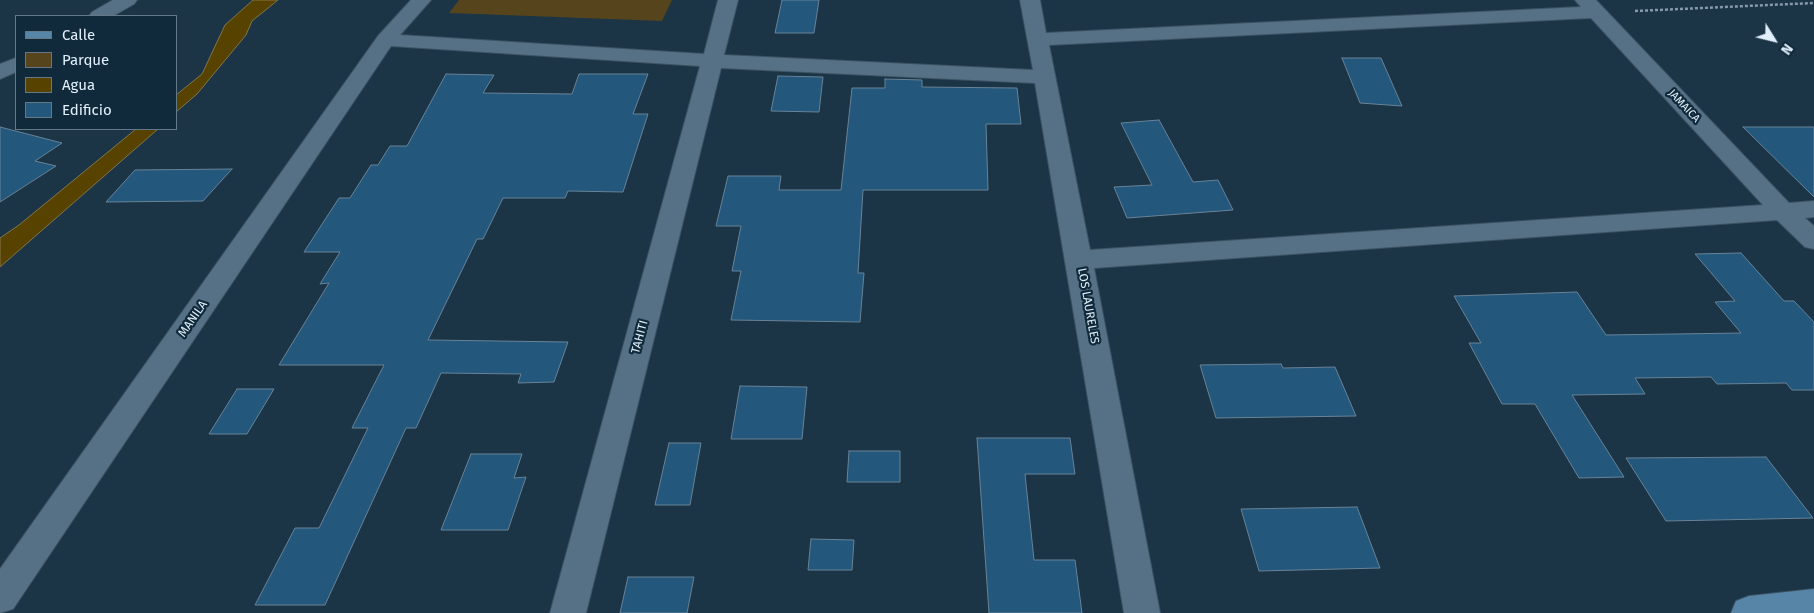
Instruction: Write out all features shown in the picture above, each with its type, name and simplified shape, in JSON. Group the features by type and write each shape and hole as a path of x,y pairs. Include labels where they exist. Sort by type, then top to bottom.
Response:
{"main road":[{"path":"1749,613 1814,605"}],"street":[{"path":"101,15 127,0"},
{"name":"MANILA","path":"0,598 386,40 421,0"},
{"name":"TAHITI","path":"568,613 728,0"},
{"name":"LOS LAURELES","path":"1030,0 1036,40 1080,260 1142,613"},
{"path":"1036,40 1591,6"},
{"name":"JAMAICA","path":"1591,6 1783,211 1814,241"},
{"path":"386,40 713,62 1044,77"},
{"path":"0,73 15,65"},
{"path":"1080,260 1814,209"}],"path":[{"path":"1591,6 1814,4"}],"green space":[{"path":"459,0 672,0 662,21 449,13"}],"water":[{"path":"253,0 278,0 252,21 246,35 197,94 178,110 178,93 202,74 225,25"},
{"path":"135,130 157,130 0,267 0,238 19,225"}],"building":[{"path":"782,0 819,0 814,33 775,33"},
{"path":"1342,58 1381,58 1402,106 1360,103"},
{"path":"446,74 494,75 483,93 572,94 579,74 648,74 633,114 648,114 623,192 568,191 565,198 503,198 483,239 477,239 428,340 568,342 554,382 518,383 521,374 441,373 416,428 406,428 325,605 255,605 295,528 319,528 368,428 352,428 384,365 279,365 329,283 320,284 340,252 304,252 339,198 350,198 371,165 378,165 390,146 407,146"},
{"path":"778,76 823,77 819,112 771,111"},
{"path":"885,79 922,80 922,87 1017,88 1021,124 986,124 988,190 863,190 858,273 864,273 860,322 731,320 741,271 732,271 741,226 716,226 728,176 781,176 779,190 841,190 852,88 885,88"},
{"path":"1159,120 1193,182 1218,180 1233,210 1127,218 1114,187 1152,185 1121,123"},
{"path":"0,127 62,143 35,161 56,166 0,202"},
{"path":"1743,127 1814,127 1814,197"},
{"path":"232,169 203,201 106,202 135,170"},
{"path":"1741,253 1784,301 1794,301 1814,322 1814,390 1792,390 1786,383 1717,384 1711,377 1635,378 1645,394 1572,395 1624,477 1579,478 1535,404 1502,404 1469,343 1481,343 1454,296 1577,292 1606,335 1741,333 1715,302 1735,301 1695,254"},
{"path":"1281,364 1283,368 1335,367 1356,416 1216,418 1200,365"},
{"path":"740,386 807,387 802,439 731,439"},
{"path":"237,389 274,389 247,434 209,434"},
{"path":"977,438 1070,438 1075,474 1025,474 1034,560 1075,560 1082,613 989,613"},
{"path":"669,443 701,443 690,505 655,505"},
{"path":"849,451 900,451 900,482 847,482"},
{"path":"471,454 522,454 514,478 526,477 508,530 441,530"},
{"path":"1766,457 1813,518 1666,521 1626,458"},
{"path":"1357,507 1380,568 1259,571 1241,509"},
{"path":"811,539 854,540 852,570 808,570"},
{"path":"628,577 694,577 687,613 620,613"}]}
